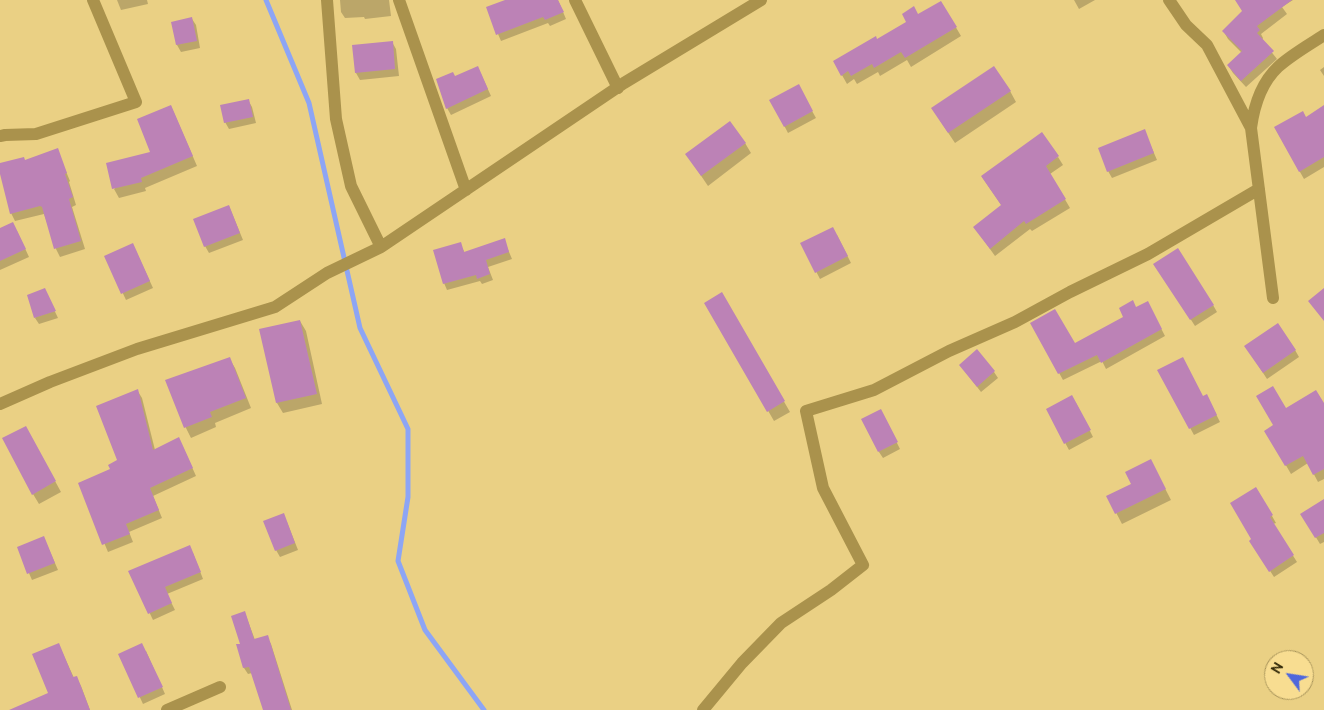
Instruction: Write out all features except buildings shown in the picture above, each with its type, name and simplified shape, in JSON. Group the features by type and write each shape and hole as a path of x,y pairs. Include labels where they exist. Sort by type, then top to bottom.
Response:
{"street":[{"path":"0,136 36,134 136,102 93,0"},
{"path":"327,0 336,119 351,186 381,247"},
{"path":"399,0 466,190"},
{"path":"575,0 618,88"},
{"path":"0,404 50,382 137,349 275,307 327,273 381,247 618,88 761,0"},
{"path":"1170,0 1186,25 1207,45 1251,128"},
{"path":"1273,298 1251,128 1254,106 1278,67 1324,35"},
{"path":"703,710 742,663 781,623 831,590 863,565 823,488 806,410 874,390 949,351 1015,322 1070,292 1148,254 1259,189"},
{"path":"167,710 220,687"}],"waterway":[{"path":"266,0 309,103 360,328 408,429 408,497 398,561 425,630 484,710"}]}
